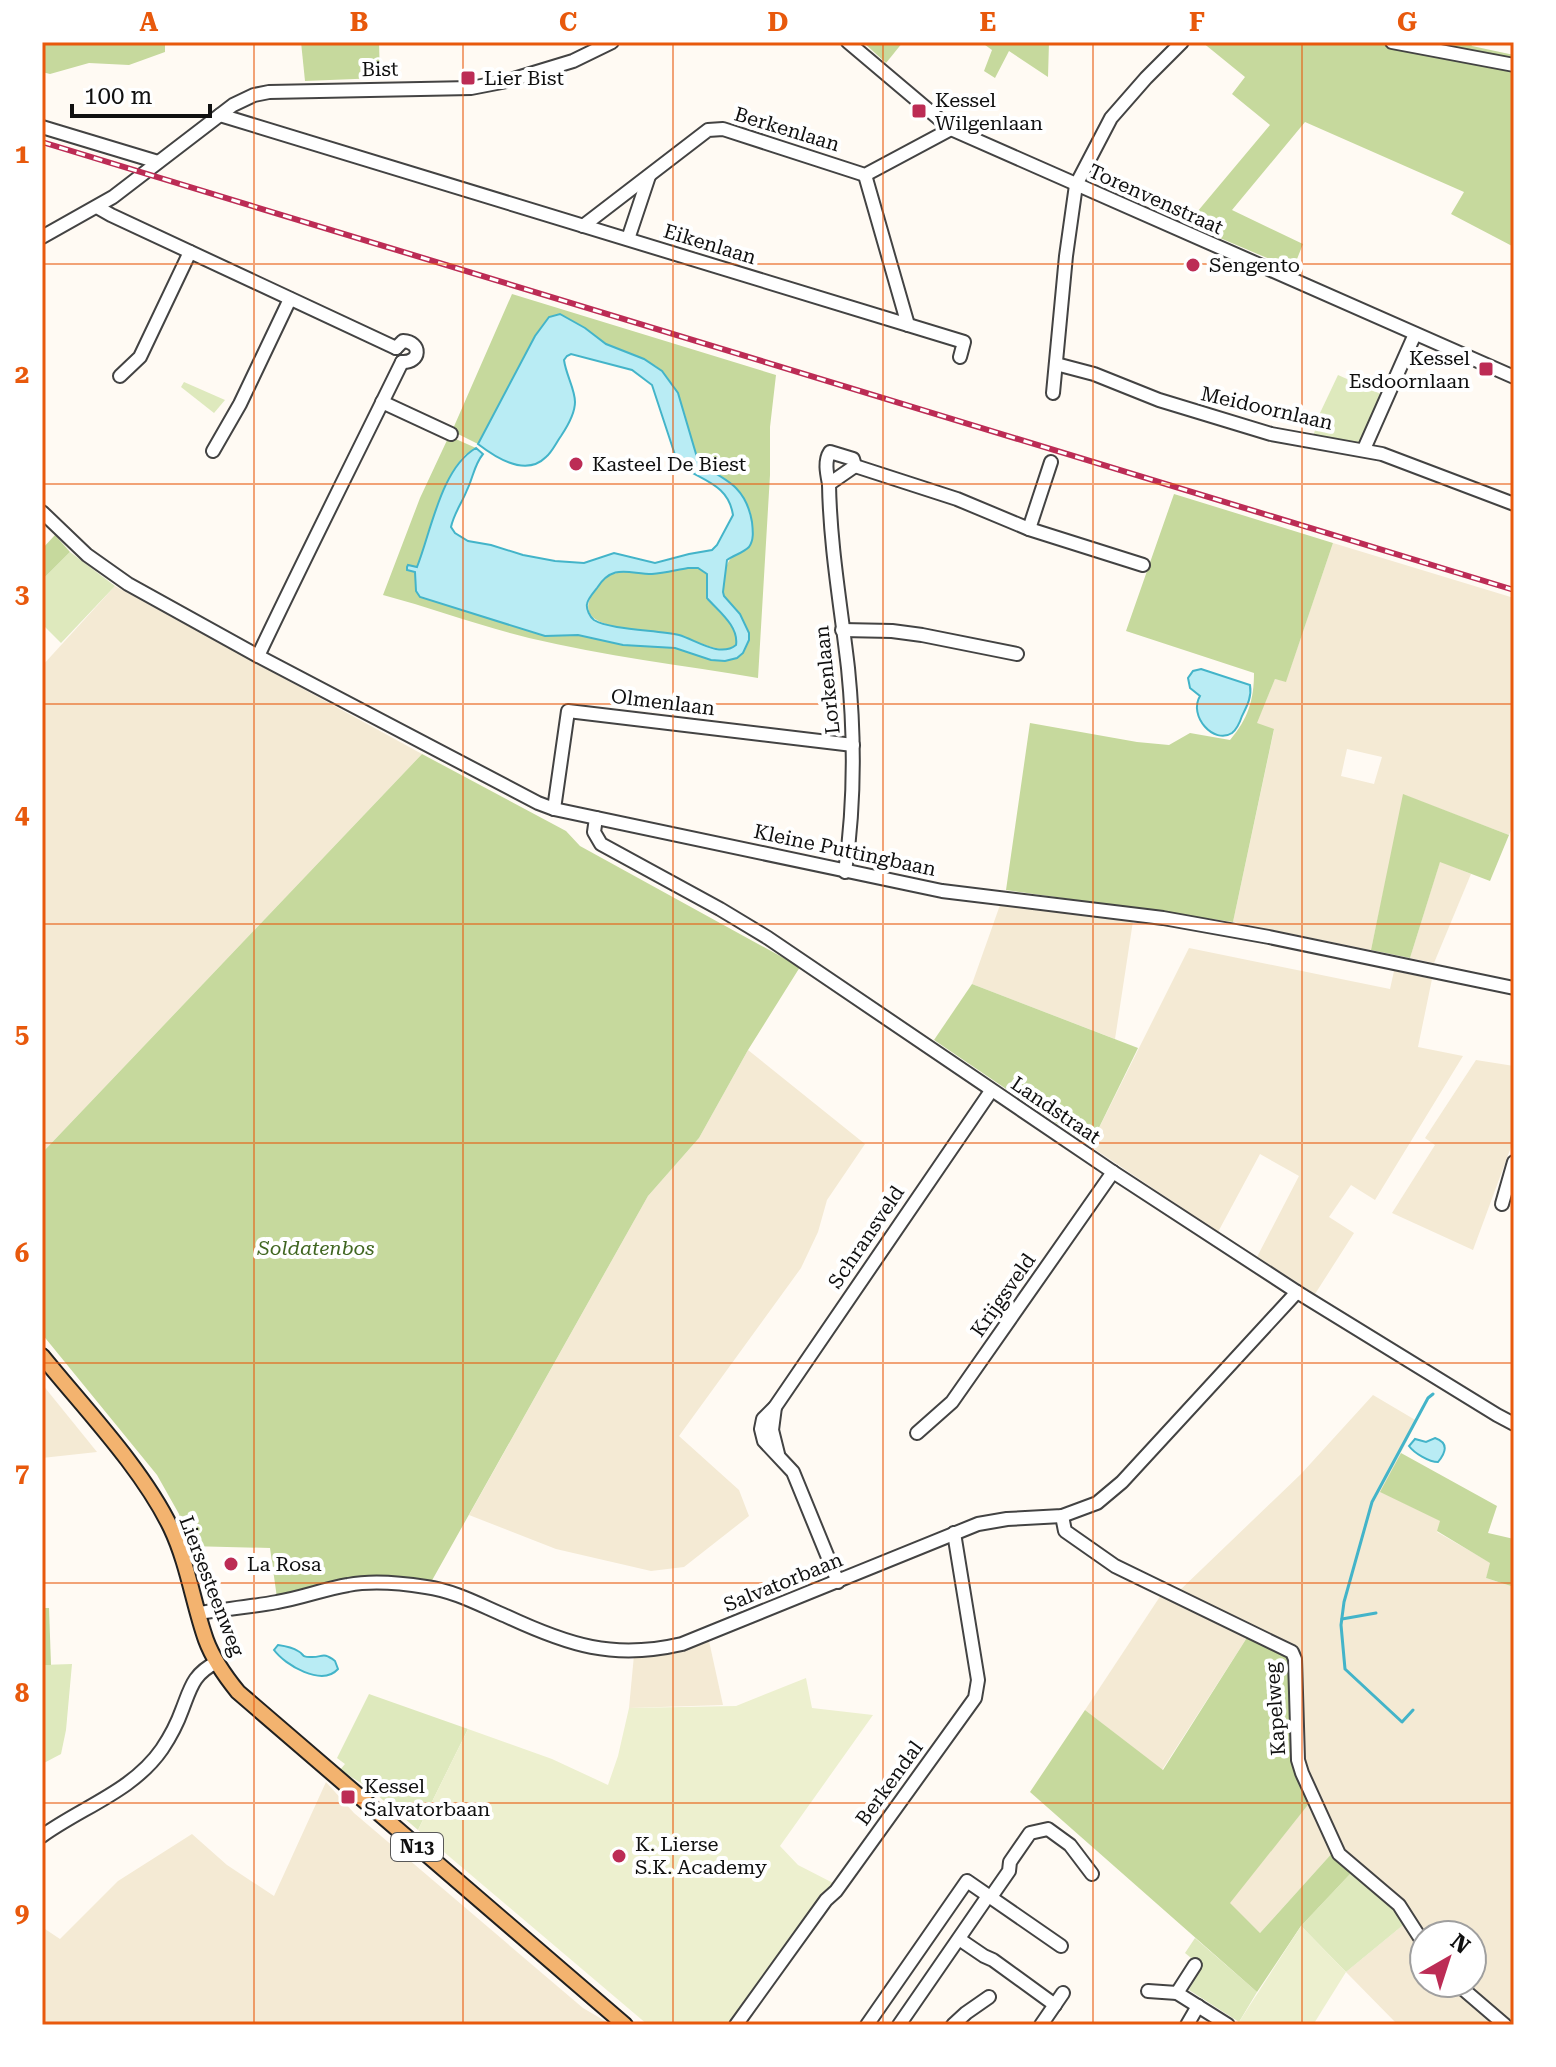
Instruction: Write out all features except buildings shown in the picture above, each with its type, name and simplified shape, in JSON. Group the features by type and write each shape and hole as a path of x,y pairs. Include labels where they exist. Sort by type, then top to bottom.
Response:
{"main road":[{"name":"Liersesteenweg","path":"42,1356 147,1486 177,1543 213,1664 247,1702 625,2025"}],"street":[{"name":"Bist","path":"42,237 97,207 243,99 269,92 445,89 488,85 573,61 612,42"},
{"name":"Torenvenstraat","path":"848,42 951,129 1514,377"},
{"path":"1053,393 1076,185 1111,118 1182,42"},
{"path":"1392,42 1514,65"},
{"name":"Eikenlaan","path":"220,115 964,342 960,357"},
{"path":"42,127 158,162"},
{"name":"Berkenlaan","path":"583,226 708,130 723,129 865,175"},
{"path":"908,325 865,175 951,129"},
{"path":"628,239 649,176"},
{"path":"97,207 396,348"},
{"path":"120,376 140,357 190,252"},
{"path":"213,451 240,404 290,299"},
{"path":"882,317 900,299"},
{"path":"1364,449 1415,334"},
{"path":"406,341 413,343 416,349 414,359 402,362 397,357 396,348 406,341"},
{"path":"258,656 402,362"},
{"name":"Meidoornlaan","path":"1056,364 1271,434 1364,449 1514,504"},
{"path":"382,402 451,434"},
{"name":"Lorkenlaan","path":"845,872 851,827 853,745 830,530 828,455 830,452 853,459 855,466"},
{"path":"1029,529 1051,462"},
{"path":"829,484 855,466 957,499 1029,529 1143,565"},
{"name":"Kleine Puttingbaan","path":"42,512 106,570 128,584 258,656 554,809 942,891 1178,920 1514,988"},
{"path":"842,630 922,635 1017,654"},
{"name":"Olmenlaan","path":"554,809 568,711 853,745"},
{"name":"Landstraat","path":"596,818 594,832 601,844 768,938 991,1091 1297,1292 1514,1424"},
{"name":"Schransveld","path":"838,1582 793,1472 764,1441 761,1429 763,1419 775,1407 991,1091"},
{"path":"1502,1204 1514,1162"},
{"name":"Krijgsveld","path":"917,1433 952,1402 1113,1172"},
{"name":"Salvatorbaan","path":"199,1613 280,1602 350,1584 391,1582 454,1594 577,1645 636,1651 682,1644 978,1524 1062,1516 1097,1503 1122,1482 1297,1292"},
{"name":"Kapelweg","path":"1062,1516 1065,1531 1115,1566 1292,1652 1295,1659 1298,1760 1302,1773 1334,1845 1347,1862 1399,1905 1408,1919"},
{"name":"Berkendal","path":"736,2025 975,1698 978,1680 954,1533"},
{"path":"42,1836 141,1773 162,1748 174,1727 193,1681 213,1664"},
{"path":"899,2025 988,1896 993,1894 1009,1871 1010,1862 1030,1833 1048,1829 1070,1845 1092,1874"},
{"path":"867,2025 967,1881 1061,1946"},
{"path":"959,1939 1055,2005"},
{"path":"1177,1993 1195,1965"},
{"path":"1148,1991 1177,1993 1228,2025"},
{"path":"1041,2025 1063,1993"},
{"path":"953,2025 989,1997"},
{"path":"1475,1999 1505,2025"},
{"path":"1187,2025 1198,2006"}],"shaded area":[{"path":"1333,543 1514,598 1514,823 1509,835 1404,795 1371,950 1233,922 1274,730 1256,724 1275,679 1286,681","holes":["1347,749 1382,757 1374,784 1341,776"]},
{"path":"115,586 422,754 42,1153 42,666"},
{"path":"1440,861 1471,874 1434,963 1410,958"},
{"path":"1000,905 1133,921 1115,1039 972,984"},
{"path":"1189,948 1390,989 1394,971 1432,979 1418,1047 1463,1056 1375,1200 1351,1185 1329,1217 1354,1233 1315,1294 1257,1257 1299,1176 1260,1154 1218,1232 1090,1146"},
{"path":"748,1050 865,1144 827,1200 818,1232 801,1268 679,1436 739,1490 749,1516 684,1567 651,1571 556,1549 469,1515 648,1196 699,1138"},
{"path":"1476,1060 1514,1066 1514,1139 1473,1250 1392,1213 1435,1145 1425,1138"},
{"path":"42,1384 97,1452 42,1458"},
{"path":"1373,1395 1417,1421 1381,1492 1441,1521 1437,1532 1491,1563 1486,1578 1514,1587 1514,2025 1510,2025 1480,1999 1488,1999 1488,1919 1408,1919 1344,1856 1305,1789 1296,1651 1293,1644 1179,1591 1301,1474"},
{"path":"1161,1595 1248,1636 1162,1770 1085,1710"},
{"path":"709,1641 723,1705 629,1708 634,1655 677,1651"},
{"path":"326,1782 354,1813 583,2008 612,2025 42,2025 42,1927 60,1939 118,1881 192,1834 227,1865 274,1896"},
{"path":"1311,1801 1334,1851 1260,1933 1229,1903"},
{"path":"1408,1921 1408,1999 1471,1999 1501,2025 1398,2025 1346,1972"}],"green space":[{"path":"42,42 165,42 165,52 129,65 89,63 50,74 42,72"},
{"path":"301,42 379,42 380,78 305,81"},
{"path":"863,42 903,42 886,63"},
{"path":"981,42 1049,42 1048,77 1009,51 995,78 984,71 992,50"},
{"path":"1202,42 1470,42 1472,46 1514,55 1514,247 1451,214 1464,192 1305,122 1232,210 1303,244 1293,269 1187,224 1270,125 1232,94 1245,77"},
{"path":"512,294 776,375 770,427 758,678 557,644 383,595 420,498 449,436 476,448 457,464 437,508 415,568 420,597 545,636 578,635 623,645 675,648 711,660 725,661 749,633 740,614 723,592 728,563 741,552 750,534 752,523 747,503 734,487 699,464 679,398 666,375 656,366 606,344 564,316 535,336 478,444 452,431"},
{"path":"1338,375 1383,395 1360,444 1313,437 1320,413"},
{"path":"184,382 225,400 214,413 181,387"},
{"path":"1174,494 1333,543 1286,682 1275,679 1257,723 1274,729 1233,922 1006,890 1030,723 1169,745 1190,733 1230,740 1246,717 1253,692 1254,673 1126,631"},
{"path":"55,535 70,552 42,580 42,549"},
{"path":"70,552 115,586 61,643 42,624 42,580"},
{"path":"698,568 707,574 708,598 736,632 737,643 733,647 719,649 680,636 608,625 595,618 588,609 592,595 608,575 631,570 648,574"},
{"name":"Soldatenbos","path":"422,754 566,831 580,846 800,967 748,1050 699,1138 648,1196 430,1584 389,1579 277,1598 270,1548 188,1546 179,1514 157,1475 42,1334 42,1153"},
{"path":"1403,794 1509,835 1490,881 1440,862 1410,958 1371,950"},
{"path":"972,984 1138,1048 1090,1146 934,1040"},
{"path":"1401,1453 1497,1506 1488,1533 1514,1539 1514,1587 1486,1578 1490,1563 1437,1531 1440,1521 1380,1492"},
{"path":"42,1608 49,1608 51,1665 42,1665"},
{"path":"1248,1636 1289,1659 1291,1710 1311,1801 1230,1903 1260,1933 1334,1851 1351,1873 1301,1926 1257,1992 1030,1792 1085,1710 1163,1770"},
{"path":"72,1664 61,1754 42,1764 42,1665"},
{"name":"K. Lierse S.K. Academy","path":"806,1678 812,1708 873,1715 780,1846 798,1865 835,1884 732,2025 648,2025 418,1830 468,1729 552,1759 608,1785 629,1708 736,1706"},
{"path":"369,1694 468,1729 418,1830 369,1788 340,1770 345,1764 337,1758"},
{"path":"1351,1873 1371,1886 1408,1921 1346,1972 1301,1926"},
{"path":"1301,1926 1346,1972 1313,2025 1243,2025 1239,2022"},
{"path":"1195,1938 1257,1992 1239,2022 1189,1990 1201,1966 1185,1953"}],"water":[{"path":"560,314 606,344 644,359 662,371 678,393 699,464 734,486 745,500 752,522 752,541 747,549 727,560 723,592 740,614 749,633 743,653 737,658 711,660 675,648 623,645 578,635 545,636 420,597 416,591 415,572 407,570 407,567 417,567 446,485 464,457 476,448 483,454 451,527 468,541 555,561 584,563 614,553 655,563 712,550 733,515 726,496 719,489 678,464 652,385 632,370 571,354 567,356 564,360 575,397 574,411 552,450 538,463 511,463 478,444 535,336 549,317","holes":["698,568 707,574 707,598 734,631 736,645 730,649 715,649 679,635 611,626 594,620 587,608 590,597 609,575"]},
{"path":"1201,669 1250,685 1247,705 1238,725 1225,736 1211,732 1197,712 1200,696 1190,688 1188,678 1193,671"},
{"path":"1435,1438 1445,1448 1438,1462 1422,1457 1409,1446 1415,1439 1426,1442"},
{"path":"278,1645 300,1652 305,1657 327,1656 335,1661 338,1669 323,1676 304,1672 279,1656 274,1650"}],"waterway":[{"path":"1413,1710 1402,1722 1345,1669 1341,1625 1344,1602 1372,1502 1433,1394"},
{"path":"1342,1619 1376,1613"}],"railway":[{"path":"42,142 1514,590"}],"place":[{"name":"Lier Bist","path":"468,78"},
{"name":"Kessel Wilgenlaan","path":"919,111"},
{"name":"Sengento","path":"1193,265"},
{"name":"Kessel Esdoornlaan","path":"1486,369"},
{"name":"Kasteel De Biest","path":"576,464"},
{"name":"La Rosa","path":"231,1564"},
{"name":"Kessel Salvatorbaan","path":"348,1797"},
{"name":"K. Lierse S.K. Academy","path":"619,1856"}]}
